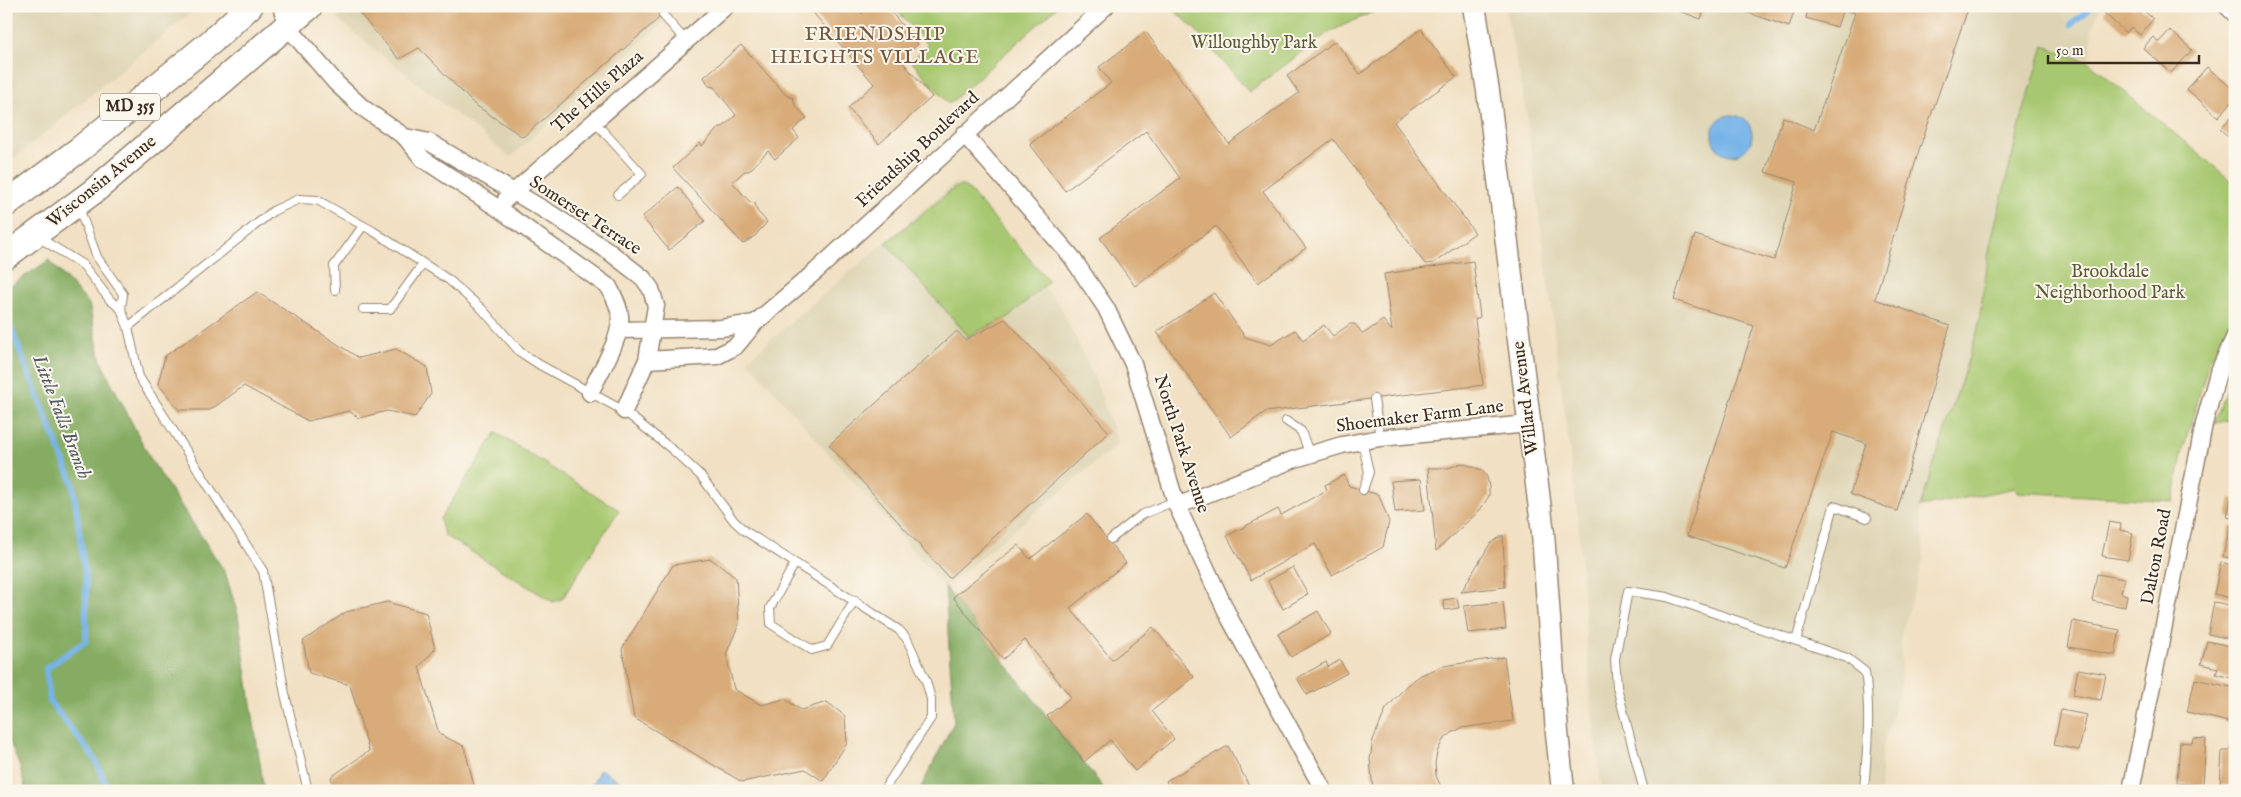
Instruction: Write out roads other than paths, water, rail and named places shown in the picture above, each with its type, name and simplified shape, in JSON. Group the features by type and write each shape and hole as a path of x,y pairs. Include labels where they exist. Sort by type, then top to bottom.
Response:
{"main road":[{"name":"MD 355","path":"6,204 80,149 211,42 250,6"},
{"name":"Wisconsin Avenue","path":"6,256 36,236 78,203 284,16 310,6"}],"street":[{"name":"The Hills Plaza","path":"496,207 726,6"},
{"name":"Friendship Boulevard","path":"647,360 717,356 736,346 755,323 816,271 1106,6"},
{"name":"Willard Avenue","path":"1474,6 1488,91 1548,579 1556,723 1564,791"},
{"path":"2227,6 2235,14"},
{"name":"Somerset Terrace","path":"284,16 336,83 363,108 405,137 422,159 496,207 609,287 618,302 619,330 590,393"},
{"name":"North Park Avenue","path":"964,134 1072,256 1106,308 1133,364 1176,503 1230,619 1324,791"},
{"name":"Somerset Terrace","path":"405,137 429,142 512,193 553,215 600,245 643,278 654,297 656,306 647,360 624,411"},
{"path":"619,330 721,328 755,323"},
{"name":"Dalton Road","path":"2131,791 2204,424 2218,373 2235,336"},
{"name":"Shoemaker Farm Lane","path":"1176,503 1310,455 1362,441 1529,424"}],"lane":[{"path":"663,15 686,41"},
{"path":"594,121 642,174 618,195"},
{"path":"128,327 273,210 287,203 299,199 317,200 363,226 449,280 482,309 520,352 624,411 674,451 701,476 734,521 745,531 887,620 907,639 926,681 931,699 931,718 883,791"},
{"path":"78,203 97,257 123,294 121,309 128,327 139,377 263,570 285,694 308,791"},
{"path":"335,290 334,266 363,226"},
{"path":"36,236 83,265 110,300 121,309"},
{"path":"363,309 390,309 423,264"},
{"path":"1374,399 1380,438"},
{"path":"1286,422 1300,431 1310,455"},
{"path":"1362,441 1369,472 1363,490"},
{"path":"1111,539 1141,515 1176,503"},
{"path":"1796,641 1834,506 1867,518"},
{"path":"795,563 770,608 771,624 812,650 827,646 854,600"},
{"path":"1644,791 1617,687 1615,659 1628,591 1667,597 1847,658 1865,672 1869,699 1869,721 1864,791"}],"water":[{"path":"1732,115 1746,121 1752,135 1746,149 1732,155 1718,149 1712,135 1718,121"},
{"path":"600,769 636,791 589,791"}],"waterway":[{"path":"2071,25 2092,6"},
{"name":"Little Falls Branch","path":"6,316 73,484 86,582 86,641 46,668 50,702 95,759 107,787 104,791"}],"district":[{"name":"FRIENDSHIP HEIGHTS VILLAGE","path":"875,46"}],"park label":[{"name":"Willoughby Park","path":"1254,43"},
{"name":"Brookdale Neighborhood Park","path":"2110,282"}]}
